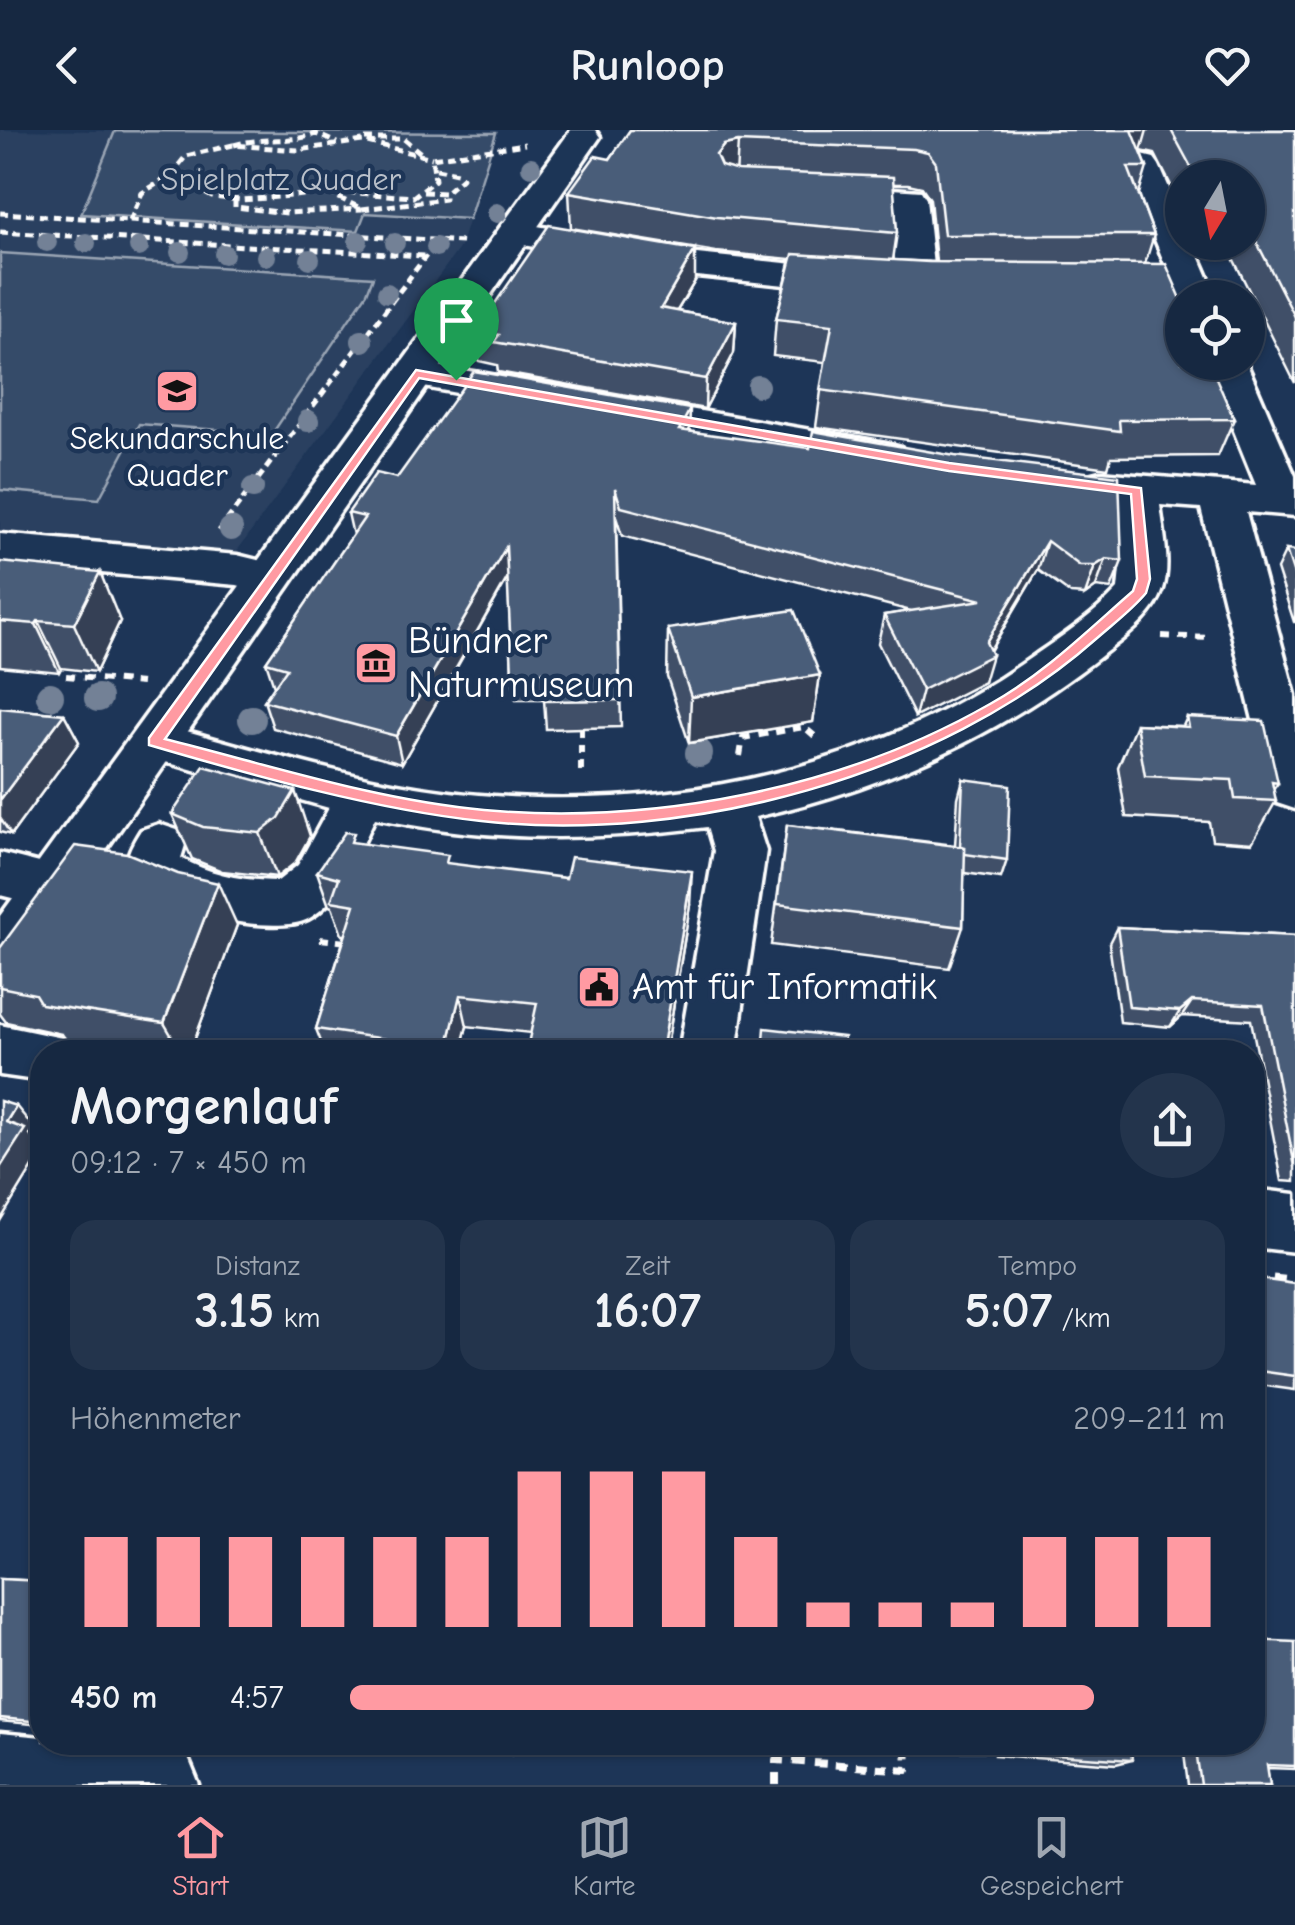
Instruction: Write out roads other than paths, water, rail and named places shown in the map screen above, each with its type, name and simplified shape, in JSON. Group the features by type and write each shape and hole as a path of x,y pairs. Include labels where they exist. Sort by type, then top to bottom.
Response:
{"street":[{"path":"0,960 584,134"},
{"path":"1142,166 1148,212 1189,280"},
{"path":"515,233 686,264 933,286 908,199 793,194"},
{"path":"1068,288 1165,290"},
{"path":"416,374 932,464"},
{"path":"1057,480 1290,502 1234,380"},
{"path":"154,742 441,810 552,794 633,815 725,802 823,781 901,753 994,708 1048,674 1140,593 1143,579 1137,490"},
{"path":"1220,497 1295,789"},
{"path":"0,549 237,570 270,578"},
{"path":"159,845 154,859 157,870 172,880 255,902 290,903 317,880 362,794"},
{"path":"710,1040 740,851 725,802"},
{"path":"0,874 52,886"},
{"path":"0,1050 30,1054"},
{"path":"1265,1220 1295,1223"},
{"path":"0,1771 161,1785"}],"place":[{"name":"Sekundarschule Quader","path":"177,391"},
{"name":"Bündner Naturmuseum","path":"376,663"},
{"name":"Amt für Informatik","path":"599,987"}],"park label":[{"name":"Spielplatz Quader","path":"281,179"}]}
